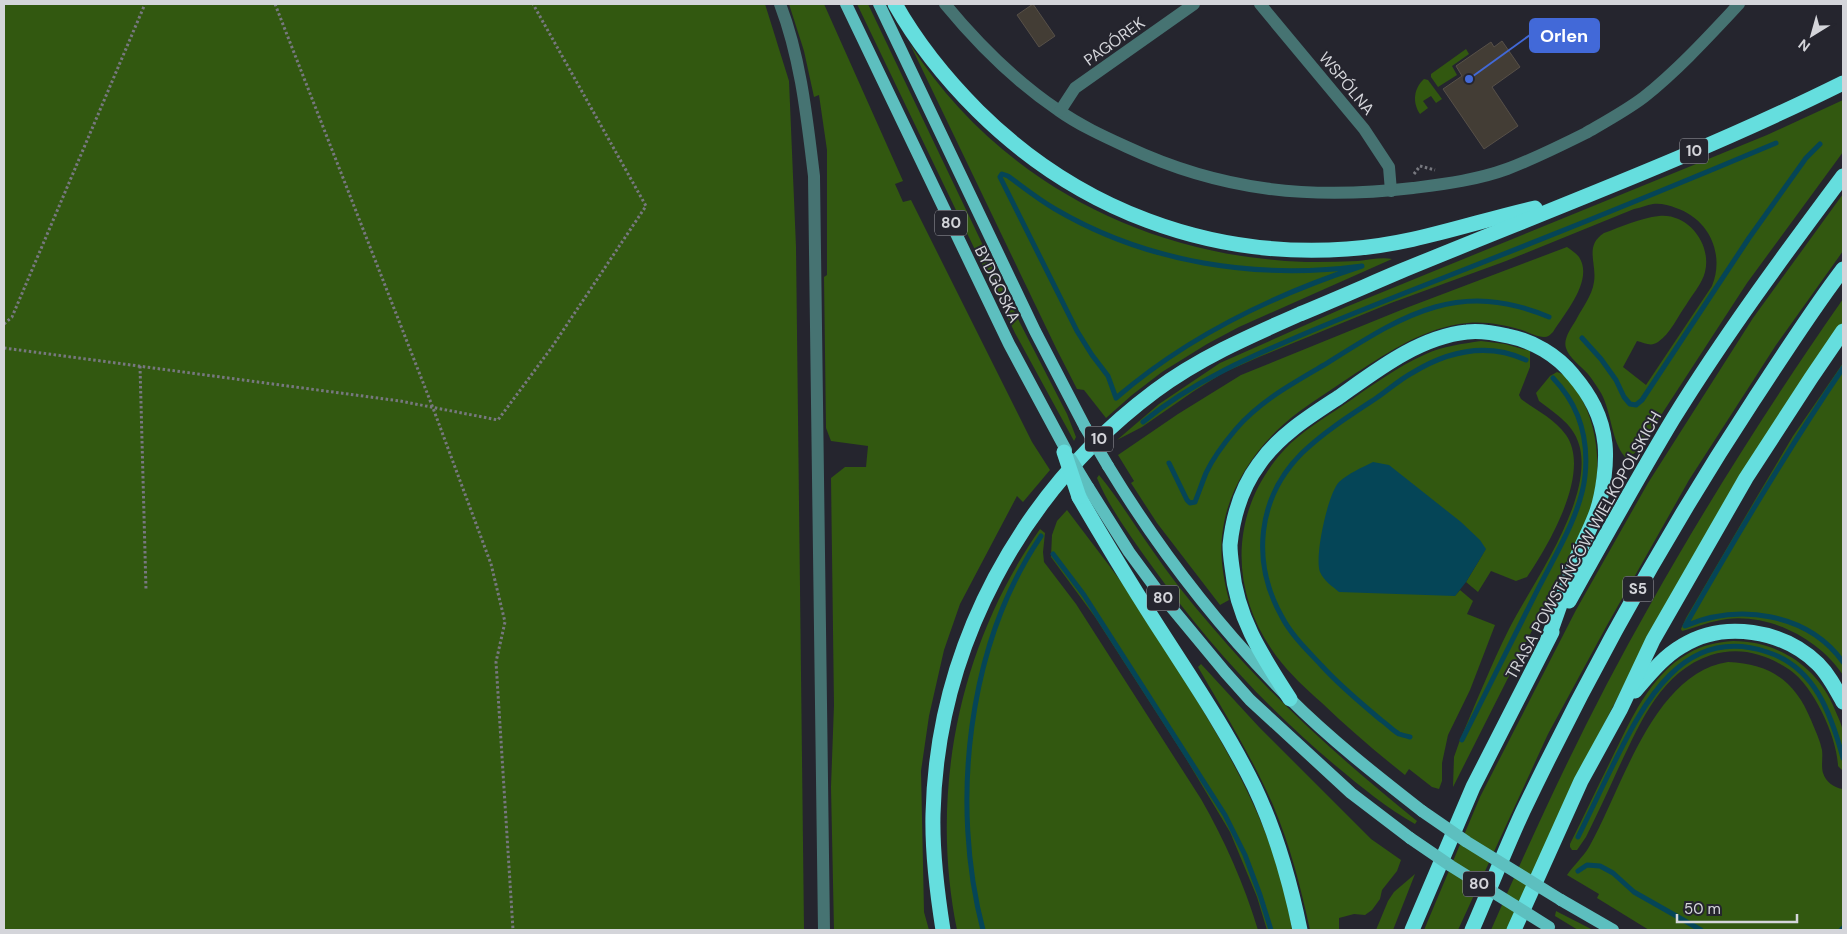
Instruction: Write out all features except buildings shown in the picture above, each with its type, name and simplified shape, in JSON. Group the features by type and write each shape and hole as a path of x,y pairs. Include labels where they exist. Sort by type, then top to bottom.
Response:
{"highway":[{"path":"895,4 921,45 956,90 996,128 1034,159 1078,189 1124,212 1166,228 1246,246 1295,251 1349,249 1417,239 1506,215 1576,199"},
{"name":"10","path":"943,930 935,875 933,814 942,734 951,691 967,639 990,586 1018,537 1050,492 1111,428 1155,391 1201,361 1258,333 1677,158 1843,83"},
{"name":"TRASA POWSTAŃCÓW WIELKOPOLSKICH","path":"1412,930 1473,787 1548,639 1612,522 1674,418 1734,328 1843,176"},
{"name":"S5","path":"1472,930 1522,813 1595,667 1650,567 1719,452 1780,359 1843,269"},
{"path":"1290,699 1257,648 1243,616 1234,586 1230,547 1236,512 1245,489 1259,464 1273,447 1294,428 1378,369 1440,337 1468,331 1494,332 1521,339 1549,353 1565,365 1589,394 1600,419 1605,444 1605,466 1597,510 1576,559 1548,639"},
{"path":"1514,930 1581,781 1620,710 1654,640 1746,478 1843,331"},
{"path":"1063,448 1117,562 1210,707 1254,786 1272,830 1291,888 1300,930"},
{"path":"1620,710 1652,671 1683,645 1700,638 1730,631 1758,633 1778,639 1799,649 1818,664 1834,684 1843,702"}],"main road":[{"name":"BYDGOSKA","path":"846,4 1009,344 1063,448"},
{"name":"80","path":"878,4 1035,331 1085,427 1153,537 1189,585 1244,650 1290,699 1367,768 1422,811 1467,842 1612,930"},
{"name":"80","path":"1083,492 1157,590 1250,700 1351,793 1410,838 1552,929"}],"street":[{"path":"780,4 797,66 806,110 814,176 824,930"},
{"path":"945,4 996,59 1028,88 1060,111 1104,137 1154,160 1212,179 1260,189 1351,194 1456,183 1506,170 1559,147 1600,125 1643,98 1710,36 1739,4"},
{"name":"PAGÓREK","path":"1060,111 1075,88 1194,4"},
{"name":"WSPÓLNA","path":"1260,4 1364,129 1389,167 1391,191"}],"path":[{"path":"4,324 12,317 145,4"},
{"path":"275,4 433,408 491,564 505,622 496,662 513,930"},
{"path":"4,348 400,401 498,420 552,347 646,206 532,4"},
{"path":"140,366 146,590"}],"green space":[{"path":"4,4 765,4 789,81 796,247 804,930 4,930"},
{"path":"789,4 824,4 903,181 895,184 903,202 911,200 1032,442 1050,470 1023,502 1017,496 960,604 944,650 929,716 921,771 924,912 929,930 834,930 831,787 834,705 831,478 845,467 866,467 868,446 831,441 826,428 824,277 827,275 827,150 819,95 814,97 804,51"},
{"path":"857,4 868,4 1020,323 1067,414 1076,437 1074,441 1015,333"},
{"path":"910,44 943,89 980,129 1021,164 1067,194 1115,219 1166,238 1220,252 1275,260 1337,262 1379,258 1392,259 1239,327 1207,344 1162,372 1106,418 1084,390 1077,389"},
{"path":"1466,49 1469,54 1452,66 1457,75 1438,87 1431,74"},
{"path":"1424,79 1428,80 1442,99 1436,103 1431,96 1423,101 1428,108 1420,114 1417,109 1415,95"},
{"path":"1843,100 1843,152 1747,283 1639,449 1630,457 1625,457 1620,450 1601,393 1588,374 1575,362 1565,345 1568,334 1593,287 1593,249 1594,243 1598,238 1604,233 1645,219 1670,216 1679,220 1696,232 1701,241 1705,251 1705,272 1674,325 1662,339 1653,344 1637,341 1623,367 1646,385 1712,286 1716,274 1715,250 1705,229 1688,213 1662,204 1653,204 1634,209 1506,261 1391,303 1259,357 1223,373 1142,427 1117,440 1159,404 1220,363 1346,307 1767,135"},
{"path":"1843,194 1843,251 1776,345 1689,480 1548,734 1458,930 1424,930 1480,797 1576,610 1648,483 1753,318"},
{"path":"1567,247 1579,257 1583,266 1581,286 1570,306 1549,336 1541,337 1522,330 1491,323 1459,324 1429,332 1402,345 1350,377 1300,411 1273,434 1250,462 1240,478 1227,511 1222,538 1222,556 1223,574 1229,600 1220,605 1157,523 1131,483 1134,481 1118,455 1178,414 1241,375 1406,308"},
{"path":"1843,299 1843,324 1626,681 1588,755 1508,930 1491,930 1566,766 1650,605 1695,527 1743,450"},
{"path":"1481,341 1505,344 1530,351 1530,367 1519,395 1521,399 1562,429 1573,450 1574,468 1571,488 1564,508 1546,547 1527,577 1516,581 1491,571 1478,592 1466,582 1486,549 1455,596 1460,590 1473,601 1467,614 1495,625 1470,690 1448,735 1442,763 1442,781 1439,789 1432,787 1409,769 1405,775 1373,749 1304,687 1277,657 1261,632 1250,606 1243,578 1242,551 1245,524 1253,498 1267,472 1291,443 1312,426 1393,371 1415,359 1439,349"},
{"path":"1843,363 1843,675 1821,650 1807,640 1777,625 1744,618 1727,619 1682,631 1681,629 1686,618 1793,436"},
{"path":"1557,372 1567,377 1572,383 1585,405 1594,432 1597,476 1592,504 1577,542 1453,787 1454,757 1460,740 1502,643 1558,541 1569,517 1577,492 1581,469 1578,440 1570,427 1559,416 1539,401 1536,393 1550,376"},
{"path":"1099,475 1172,578 1236,655 1310,729 1417,821 1415,824 1374,797 1310,744 1237,672 1171,593 1121,523 1097,478"},
{"path":"1067,510 1140,610 1183,677 1240,776 1267,836 1286,898 1292,930 1267,930 1257,897 1230,832 1185,757 1095,617 1051,557 1052,535 1057,521"},
{"path":"1040,529 1045,533 1044,562 1076,604 1210,815 1240,879 1258,930 957,930 949,878 947,825 950,773 958,721 971,670 989,621 1012,574"},
{"path":"1733,641 1750,642 1781,651 1795,659 1818,681 1828,695 1842,727 1844,741 1843,771 1838,766 1837,754 1823,714 1807,688 1790,670 1781,664 1752,653 1732,651 1711,655 1693,663 1678,674 1654,702 1635,735 1586,837 1577,850 1572,850 1570,844 1633,715 1652,687 1675,662 1689,653 1710,644"},
{"path":"1728,662 1757,666 1780,677 1789,685 1805,706 1817,735 1822,750 1824,776 1831,784 1843,789 1843,930 1649,930 1597,898 1599,894 1567,875 1589,847 1643,737 1660,710 1679,687 1702,671"},
{"path":"1201,664 1259,727 1371,839 1401,860 1397,871 1382,890 1380,899 1372,910 1365,915 1354,914 1339,918 1339,930 1310,930 1285,836 1273,805 1247,752 1198,667"},
{"path":"1415,874 1393,930 1376,930 1388,901 1394,892"},
{"path":"1556,911 1593,930 1578,930 1555,916"}],"water":[{"path":"1373,462 1389,465 1461,522 1480,540 1486,549 1455,596 1339,592 1328,583 1320,572 1320,540 1335,488 1347,476"}],"waterway":[{"path":"1143,422 1182,394 1267,350 1776,143"},
{"path":"1582,338 1601,359 1616,380 1624,397 1630,404 1636,405 1642,400 1749,238 1806,158 1820,144"},
{"path":"1002,174 1008,176 1055,209 1090,228 1127,243 1165,254 1204,263 1283,271 1362,266 1296,290 1233,320 1172,355 1116,398 1108,376 1077,331 1000,177 1002,174"},
{"path":"1169,463 1187,500 1190,503 1195,502 1206,473 1216,456 1245,419 1266,401 1379,332 1405,318 1430,308 1457,302 1485,301 1516,306 1549,317"},
{"path":"1410,737 1399,734 1343,687 1295,637 1286,624 1272,596 1266,574 1263,553 1264,531 1268,510 1276,490 1287,471 1310,445 1407,376 1426,365 1454,354 1482,350 1511,354 1526,360"},
{"path":"1843,368 1761,496 1685,626 1706,619 1728,615 1749,614 1771,617 1792,623 1811,632 1828,645 1843,662"},
{"path":"1462,740 1567,533 1583,490 1586,462 1581,423 1570,400 1553,378"},
{"path":"983,930 973,881 968,831 967,779 972,727 981,675 996,626 1016,579 1041,536"},
{"path":"1053,554 1084,595 1225,815 1245,855 1271,930"},
{"path":"1578,837 1625,741 1653,695 1670,675 1689,659 1712,649 1737,646 1767,652 1784,659 1797,669 1809,681 1826,709 1843,758"},
{"path":"1578,871 1587,865 1600,866 1613,873 1634,892 1701,930"}],"place":[{"name":"Orlen","path":"1469,79"}]}
